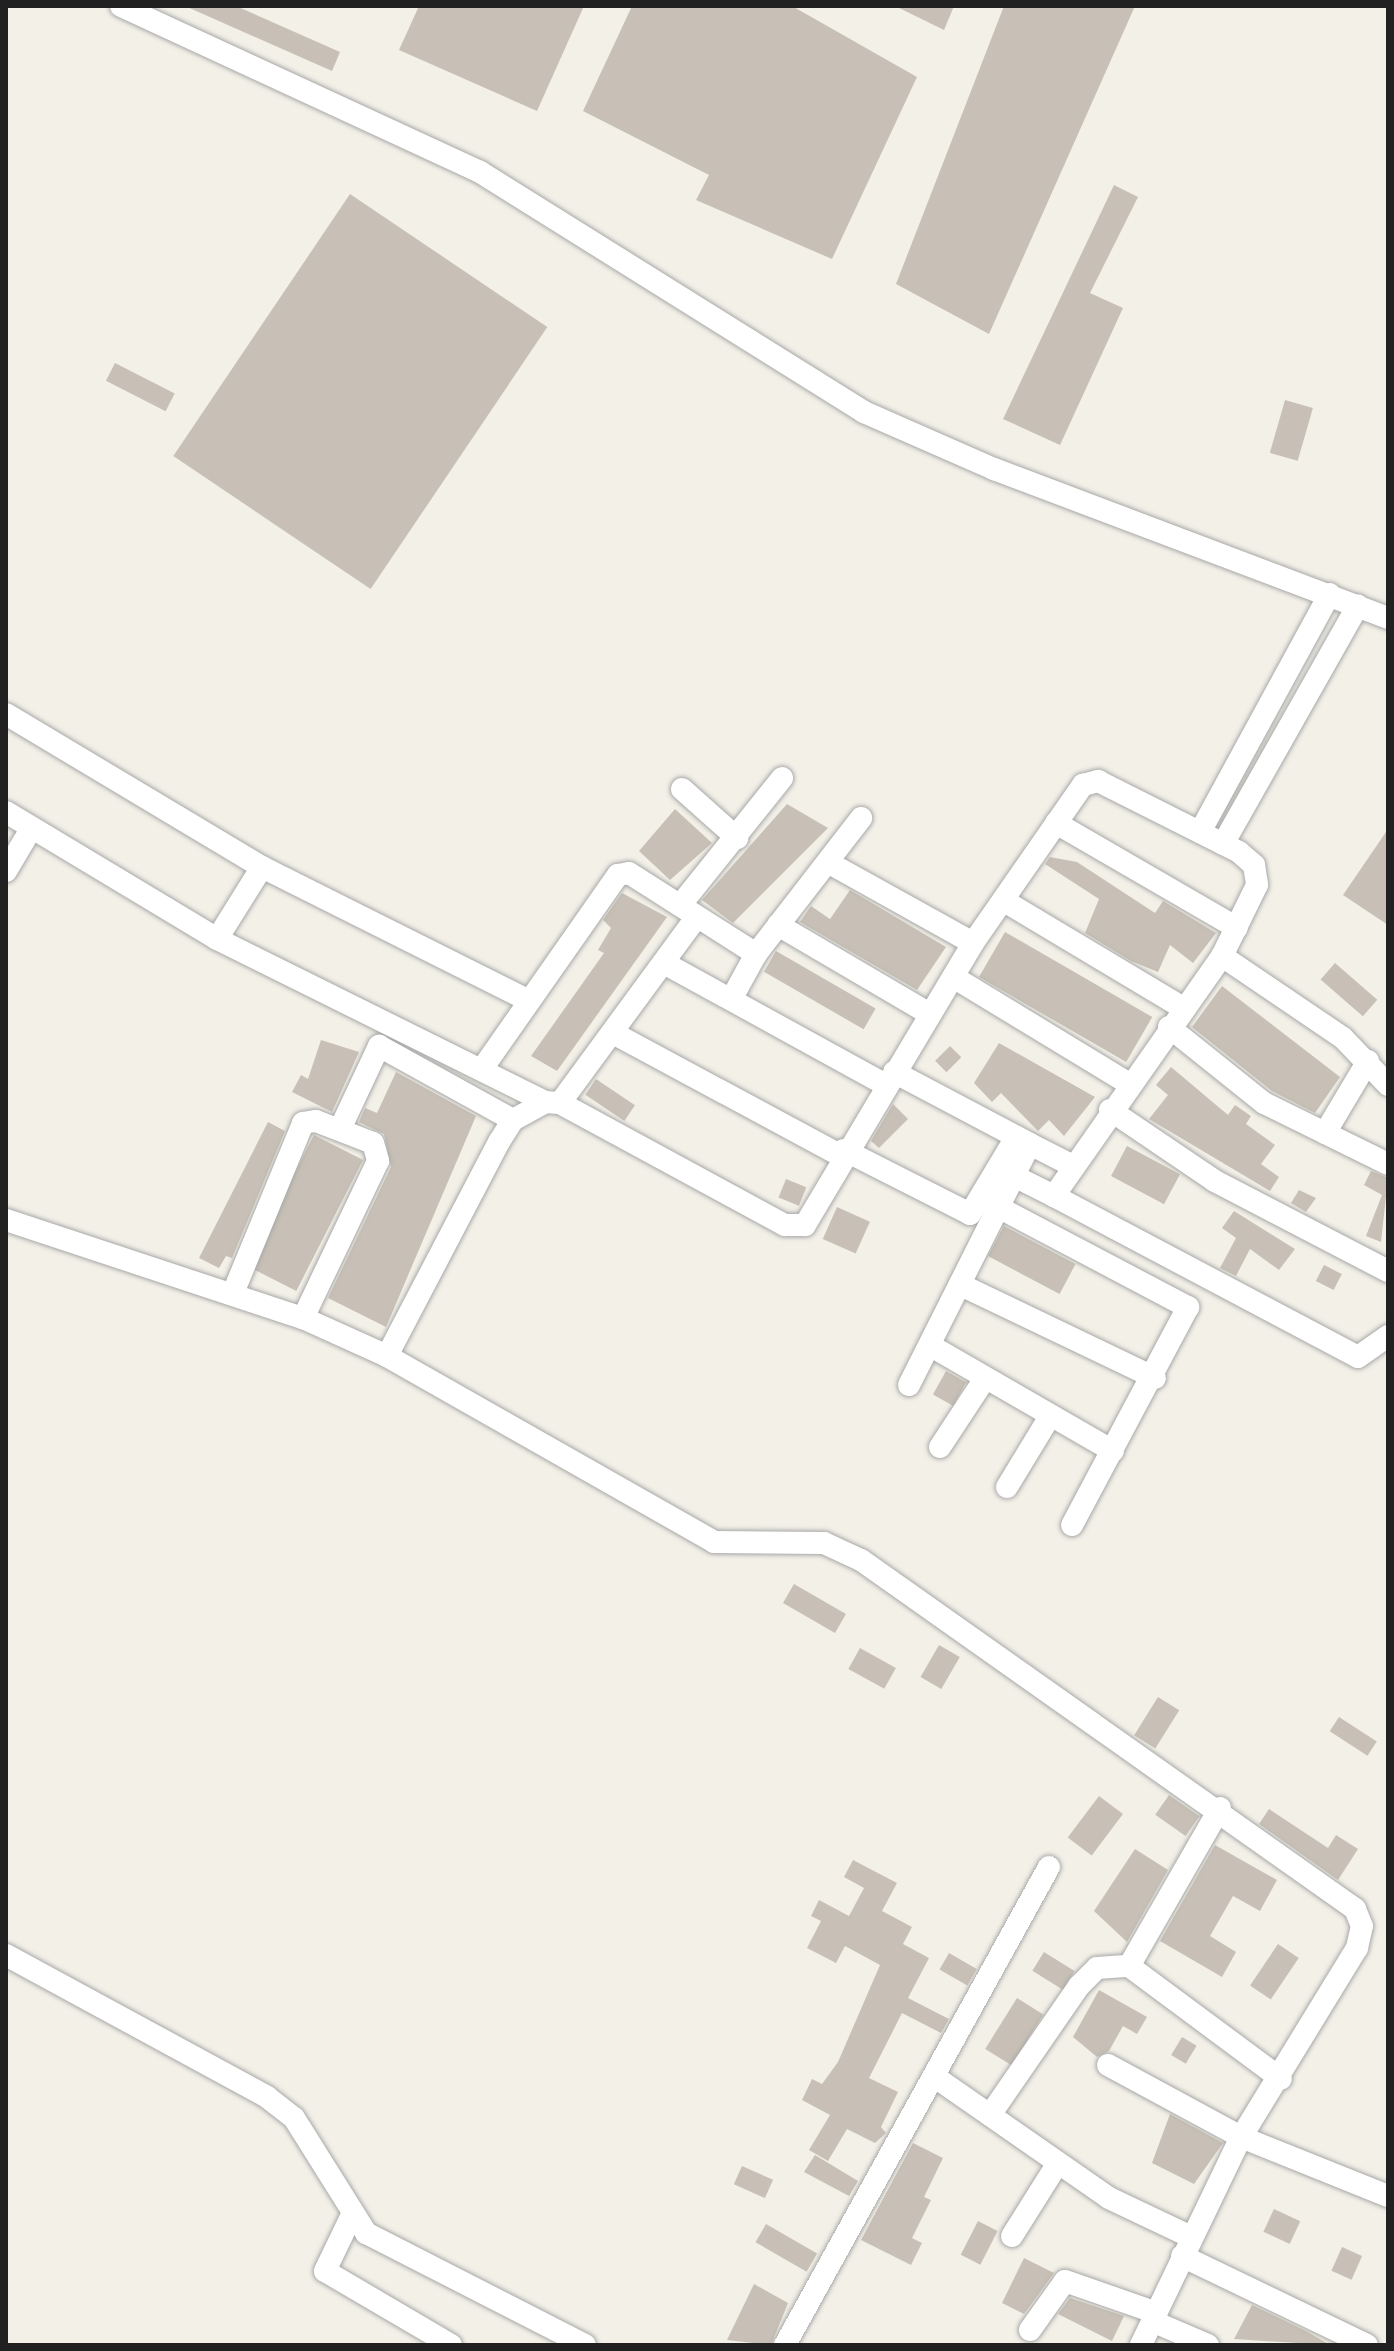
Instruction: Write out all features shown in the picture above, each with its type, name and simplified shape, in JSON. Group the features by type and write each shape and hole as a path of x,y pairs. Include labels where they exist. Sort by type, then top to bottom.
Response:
{"street":[{"path":"121,6 480,172 864,412 994,469 1388,618"},
{"path":"1200,832 1330,594"},
{"path":"1223,844 1358,605"},
{"path":"6,714 262,867 528,1000"},
{"path":"1265,717 1289,731"},
{"path":"387,1356 513,1120 553,1102 613,1033 664,963 689,911 737,838 782,778"},
{"path":"6,812 217,939 553,1102 785,1225 805,1225 842,1153 928,1013 955,978 973,943 1006,902 1083,785 1098,781 1223,844 1258,874 1237,928 1222,956 1128,1083 1054,1196"},
{"path":"682,789 737,838"},
{"path":"733,996 756,954 831,864 861,818"},
{"path":"1056,823 1237,928"},
{"path":"9,858 31,829"},
{"path":"831,864 973,943"},
{"path":"217,939 262,867"},
{"path":"482,1069 618,875 629,873 756,954"},
{"path":"1006,902 1183,1008"},
{"path":"778,925 928,1013"},
{"path":"1222,956 1368,1061 1388,1085"},
{"path":"664,963 889,1078 1073,1166"},
{"path":"955,978 1128,1083"},
{"path":"1169,1027 1264,1103 1388,1164"},
{"path":"613,1033 960,1214 970,1214 1007,1173"},
{"path":"340,1129 379,1046 513,1120"},
{"path":"1325,1133 1368,1061"},
{"path":"1110,1110 1215,1181 1388,1271"},
{"path":"233,1293 303,1123 340,1129 373,1143 378,1161 303,1318"},
{"path":"909,1385 998,1207 1007,1173 1023,1141"},
{"path":"1007,1173 1358,1357 1388,1336"},
{"path":"998,1207 1186,1304 1187,1318 1072,1525"},
{"path":"6,1220 233,1293 303,1318 387,1356 714,1542 824,1543 861,1560 1220,1808 1355,1909 1362,1926 1357,1948 1281,2079 1241,2137 1141,2345"},
{"path":"961,1285 1155,1378"},
{"path":"931,1346 1049,1418 1113,1451"},
{"path":"940,1447 984,1380"},
{"path":"1007,1487 1049,1418"},
{"path":"1129,1966 1220,1808"},
{"path":"785,2345 1049,1867"},
{"path":"6,1955 267,2097 294,2118 351,2217 366,2233 585,2345"},
{"path":"990,2115 1079,1986 1097,1968 1129,1966 1281,2079"},
{"path":"1108,2065 1241,2137 1388,2196"},
{"path":"935,2077 1109,2198 1187,2246 1367,2345"},
{"path":"1012,2236 1058,2163"},
{"path":"351,2217 325,2271 451,2345"},
{"path":"1030,2330 1065,2281 1154,2317 1208,2345"}],"building":[{"path":"185,6 236,6 340,52 332,71"},
{"path":"419,6 584,6 537,111 399,50"},
{"path":"632,6 792,6 917,77 832,259 696,200 709,175 583,111"},
{"path":"895,6 954,6 944,30"},
{"path":"1004,6 1135,6 989,334 896,284"},
{"path":"1114,185 1138,197 1090,293 1123,308 1060,445 1003,419"},
{"path":"350,194 547,327 371,589 173,456"},
{"path":"115,363 175,393 166,411 106,381"},
{"path":"1285,400 1313,408 1298,461 1270,453"},
{"path":"787,804 828,828 733,923 702,900"},
{"path":"675,809 712,843 670,880 639,851"},
{"path":"1388,829 1388,925 1343,895"},
{"path":"1050,857 1077,862 1155,913 1163,901 1216,933 1193,963 1170,945 1158,972 1131,961 1085,933 1099,899 1045,864"},
{"path":"850,890 946,947 917,990 800,922 811,906 830,919"},
{"path":"622,893 667,917 557,1071 531,1056 604,953 598,950 611,928 603,920"},
{"path":"1005,932 1152,1017 1126,1062 979,977"},
{"path":"776,951 876,1008 864,1029 764,972"},
{"path":"1335,963 1377,1000 1363,1016 1321,980"},
{"path":"1222,986 1340,1077 1315,1113 1272,1091 1192,1027"},
{"path":"321,1040 359,1052 332,1112 292,1092 301,1075 308,1079"},
{"path":"999,1043 1095,1097 1064,1136 1049,1120 1038,1131 1001,1093 992,1102 974,1083"},
{"path":"950,1046 961,1057 946,1072 935,1061"},
{"path":"1171,1067 1228,1115 1235,1105 1251,1116 1246,1124 1275,1145 1261,1164 1279,1177 1270,1191 1149,1119 1168,1095 1156,1085"},
{"path":"396,1072 476,1116 386,1327 328,1298 391,1167 384,1134 359,1122 365,1108 377,1113"},
{"path":"596,1079 635,1105 624,1121 585,1095"},
{"path":"893,1104 908,1119 879,1148 871,1141"},
{"path":"268,1122 285,1131 232,1258 226,1256 219,1268 199,1258"},
{"path":"314,1135 363,1160 296,1291 247,1266"},
{"path":"1127,1146 1180,1174 1164,1204 1111,1176"},
{"path":"1371,1171 1388,1178 1381,1242 1366,1236 1382,1195 1364,1185"},
{"path":"786,1179 806,1187 799,1206 779,1198"},
{"path":"1299,1190 1316,1198 1306,1212 1291,1203"},
{"path":"837,1207 870,1222 856,1254 823,1239"},
{"path":"1234,1211 1295,1249 1279,1270 1250,1249 1236,1276 1220,1268 1236,1238 1222,1228"},
{"path":"1004,1226 1076,1264 1060,1294 988,1256"},
{"path":"1324,1265 1342,1274 1334,1290 1316,1281"},
{"path":"946,1371 966,1382 953,1406 933,1395"},
{"path":"794,1584 846,1614 835,1633 783,1603"},
{"path":"939,1645 960,1657 941,1689 920,1677"},
{"path":"860,1648 896,1668 884,1689 848,1669"},
{"path":"1158,1697 1179,1710 1155,1748 1134,1735"},
{"path":"1339,1717 1377,1742 1367,1756 1330,1731"},
{"path":"1169,1795 1199,1816 1186,1836 1155,1815"},
{"path":"1099,1796 1123,1814 1092,1856 1068,1838"},
{"path":"1269,1809 1328,1848 1336,1835 1358,1849 1338,1880 1259,1824"},
{"path":"1215,1845 1277,1880 1260,1911 1233,1896 1210,1936 1236,1952 1222,1977 1160,1941"},
{"path":"1135,1849 1168,1870 1127,1942 1094,1911"},
{"path":"853,1860 897,1883 882,1911 912,1927 903,1944 929,1958 908,1998 949,2019 941,2033 902,2013 869,2078 898,2092 881,2127 886,2133 875,2143 847,2129 828,2161 809,2150 830,2115 802,2100 812,2079 822,2084 838,2062 880,1965 845,1946 836,1963 807,1948 821,1921 811,1916 819,1900 849,1916 864,1888 844,1877"},
{"path":"1278,1944 1299,1958 1271,1999 1250,1985"},
{"path":"1044,1952 1075,1971 1063,1990 1032,1971"},
{"path":"949,1953 977,1969 967,1985 940,1969"},
{"path":"1099,1990 1147,2017 1137,2034 1123,2026 1109,2051 1097,2057 1073,2037"},
{"path":"1017,1998 1043,2014 1011,2065 985,2049"},
{"path":"1182,2037 1197,2046 1186,2064 1171,2055"},
{"path":"1170,2114 1223,2143 1194,2184 1152,2163"},
{"path":"913,2143 943,2158 924,2197 931,2200 912,2238 922,2243 911,2265 861,2240"},
{"path":"815,2155 858,2181 849,2196 804,2172"},
{"path":"742,2166 773,2180 765,2198 734,2184"},
{"path":"1274,2209 1300,2221 1290,2244 1263,2232"},
{"path":"978,2221 998,2231 980,2265 961,2255"},
{"path":"766,2224 817,2254 807,2272 756,2242"},
{"path":"1342,2247 1362,2256 1352,2280 1331,2271"},
{"path":"1024,2258 1054,2273 1024,2314 1002,2303"},
{"path":"754,2284 788,2303 771,2345 727,2340"},
{"path":"1070,2298 1124,2316 1112,2341 1058,2314"},
{"path":"1252,2305 1306,2331 1330,2345 1234,2339"}]}
